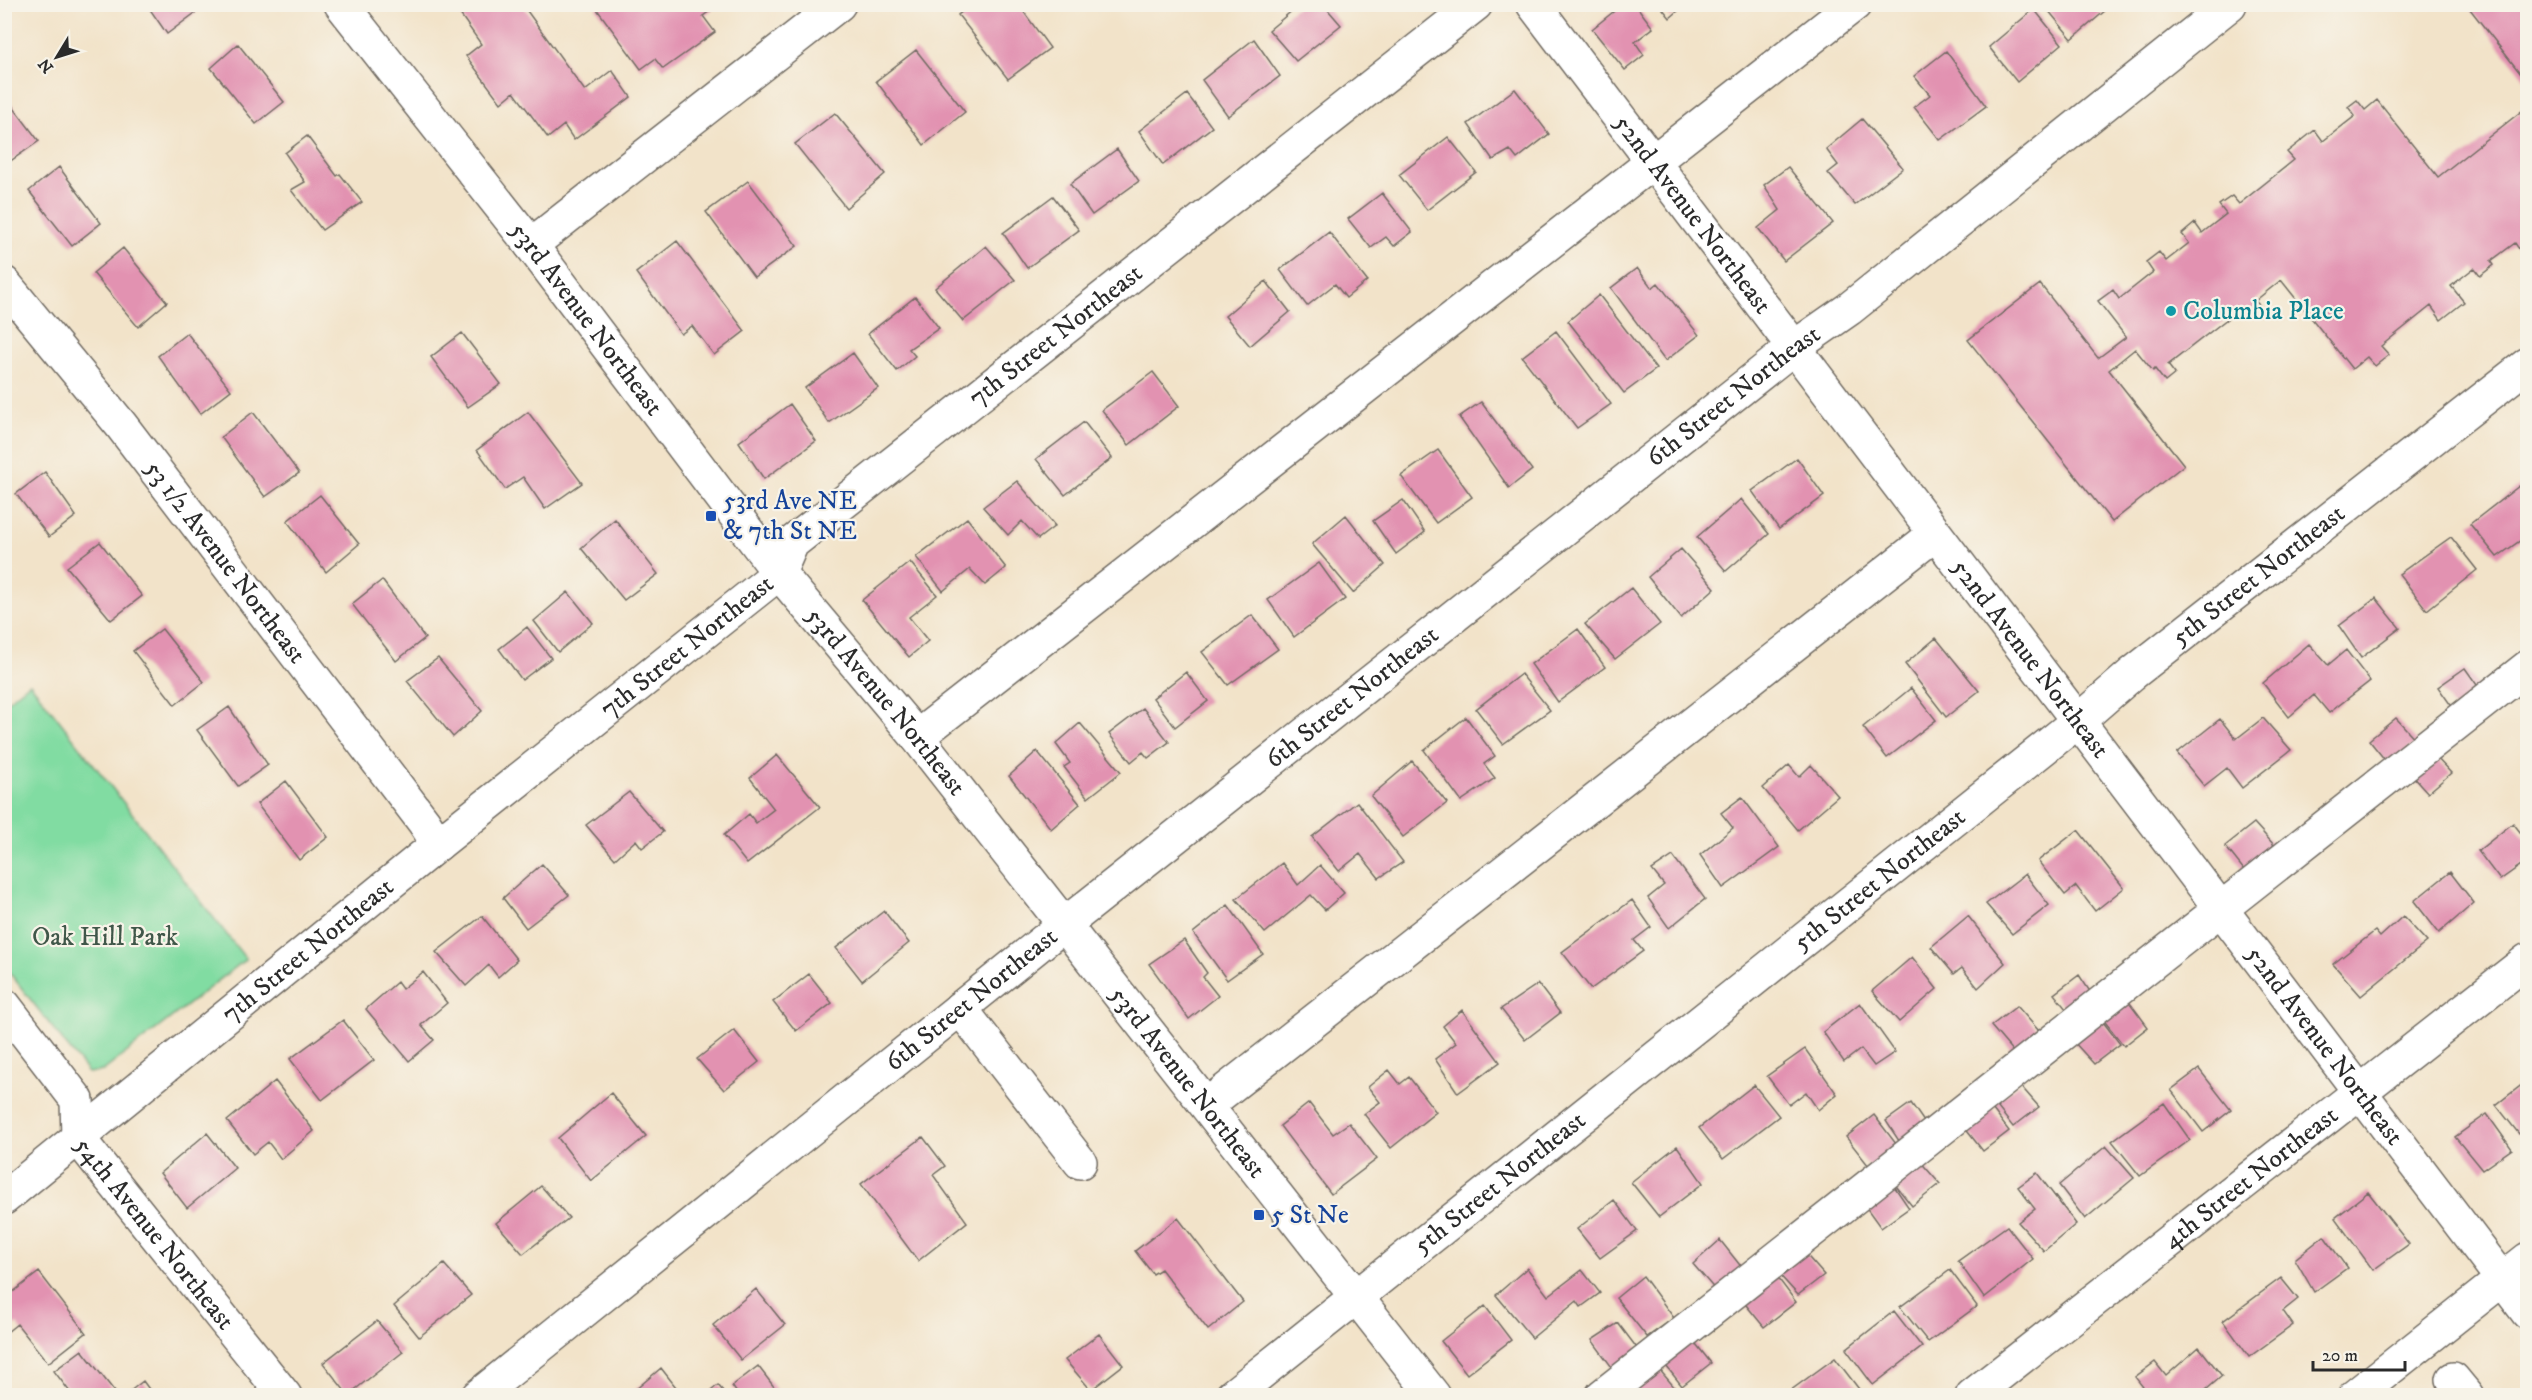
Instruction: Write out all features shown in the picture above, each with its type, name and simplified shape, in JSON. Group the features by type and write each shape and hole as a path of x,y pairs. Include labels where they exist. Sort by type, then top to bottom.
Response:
{"street":[{"name":"53rd Avenue Northeast","path":"341,4 531,245 779,573 917,737 1434,1395"},
{"path":"531,245 839,4"},
{"name":"7th Street Northeast","path":"4,1198 438,844 779,573 792,543 1476,4"},
{"name":"52nd Avenue Northeast","path":"1533,4 2528,1313"},
{"path":"917,737 1855,4"},
{"name":"6th Street Northeast","path":"478,1395 1065,924 1794,348 1849,309 2230,4"},
{"name":"53 1/2 Avenue Northeast","path":"4,283 121,425 424,822 438,844"},
{"name":"5th Street Northeast","path":"1232,1395 2078,722 2132,674 2528,364"},
{"path":"1207,1106 1935,534"},
{"path":"1602,1395 2528,668"},
{"name":"4th Street Northeast","path":"1972,1395 2528,960"},
{"name":"54th Avenue Northeast","path":"4,1005 77,1100 78,1138 285,1395"},
{"path":"960,1008 1080,1162"},
{"path":"2355,1395 2528,1259"}],"green space":[{"name":"Oak Hill Park","path":"30,683 246,959 103,1071 88,1073 5,967 5,703"}],"building":[{"path":"154,4 207,4 167,34 149,8"},
{"path":"453,4 522,4 585,91 612,70 631,97 574,140 564,125 548,138 514,92 501,103 466,56 481,44"},
{"path":"601,4 637,4 639,7 643,4 720,4 703,16 715,32 663,69 655,59 641,69 596,8"},
{"path":"972,4 1018,4 1050,48 1008,79 958,15"},
{"path":"1300,4 1323,4 1341,25 1296,61 1269,30"},
{"path":"1623,4 1635,4 1653,28 1635,42 1644,55 1625,70 1592,29"},
{"path":"1659,4 1686,4 1670,18"},
{"path":"2043,4 2113,4 2072,39"},
{"path":"2466,4 2528,4 2528,83"},
{"path":"2034,9 2062,44 2017,82 1989,47"},
{"path":"1254,39 1280,76 1228,116 1202,80"},
{"path":"238,44 284,102 256,124 211,68"},
{"path":"916,50 965,112 924,145 876,81"},
{"path":"1946,51 1986,106 1940,140 1914,107 1930,95 1914,76"},
{"path":"1515,89 1549,134 1517,159 1510,150 1493,160 1468,124"},
{"path":"1187,94 1212,127 1163,165 1139,131"},
{"path":"4,95 39,141 9,162 4,156"},
{"name":"Columbia Place","path":"2357,100 2365,110 2377,100 2438,177 2528,106 2528,247 2521,252 2515,243 2491,261 2494,265 2480,276 2474,268 2451,286 2464,302 2441,320 2431,306 2381,346 2389,355 2375,366 2367,357 2352,369 2281,280 2255,301 2259,305 2246,315 2241,308 2168,365 2175,374 2165,382 2135,349 2109,370 2184,465 2112,522 1968,340 2040,284 2098,358 2126,337 2098,301 2113,290 2119,299 2153,272 2146,262 2159,252 2166,261 2189,243 2182,234 2195,223 2202,233 2226,214 2219,205 2232,196 2239,204 2294,160 2287,152 2315,130 2323,141 2355,116 2348,107"},
{"path":"835,113 885,174 846,208 795,144"},
{"path":"1862,119 1903,168 1855,205 1828,173 1838,165 1826,149"},
{"path":"307,136 337,176 340,174 362,202 322,230 291,190 305,182 285,153"},
{"path":"1448,137 1476,172 1427,210 1399,175"},
{"path":"1117,149 1139,181 1092,215 1070,184"},
{"path":"59,167 101,223 72,246 29,191"},
{"path":"1788,167 1833,223 1784,261 1758,228 1780,210 1764,185"},
{"path":"748,181 797,246 754,277 706,212"},
{"path":"1382,193 1412,232 1394,246 1386,237 1371,248 1348,219"},
{"path":"1053,196 1079,230 1027,268 1003,233"},
{"path":"1329,232 1367,281 1346,298 1335,284 1307,306 1280,270"},
{"path":"677,241 745,331 714,355 692,326 681,334 636,273"},
{"path":"986,246 1015,280 963,321 935,288"},
{"path":"123,248 167,302 138,327 93,273"},
{"path":"1637,268 1652,288 1658,283 1699,335 1665,361 1611,288"},
{"path":"1266,281 1290,312 1250,346 1225,316"},
{"path":"1599,295 1656,369 1624,393 1568,321"},
{"path":"915,297 939,328 909,349 915,356 897,371 868,334"},
{"path":"1556,331 1611,404 1577,428 1522,357"},
{"path":"187,333 231,390 200,414 158,356"},
{"path":"462,333 501,384 468,407 431,357"},
{"path":"853,353 878,388 829,423 805,388"},
{"path":"1153,372 1179,406 1129,445 1102,410"},
{"path":"1481,402 1532,470 1509,488 1459,417"},
{"path":"790,404 816,441 764,479 739,442"},
{"path":"253,412 299,473 265,497 221,437"},
{"path":"528,412 582,483 545,509 523,477 505,489 477,450"},
{"path":"1084,422 1112,458 1065,495 1036,459"},
{"path":"1438,450 1472,497 1436,523 1401,476"},
{"path":"1797,458 1824,496 1779,529 1752,491"},
{"path":"45,472 76,516 49,537 16,494"},
{"path":"1017,481 1055,526 1038,539 1022,521 1008,535 983,507"},
{"path":"2519,486 2528,497 2528,535 2497,557 2470,524"},
{"path":"320,495 359,544 326,572 287,521"},
{"path":"1741,499 1769,534 1726,571 1697,537"},
{"path":"1403,500 1425,532 1396,554 1373,521"},
{"path":"1346,515 1385,565 1353,593 1312,544"},
{"path":"967,518 1006,568 985,585 970,569 943,591 916,557"},
{"path":"615,519 658,574 624,600 581,548"},
{"path":"2451,537 2477,570 2427,610 2399,574"},
{"path":"100,542 142,596 111,620 67,567"},
{"path":"1681,549 1715,588 1681,618 1648,577"},
{"path":"910,562 937,595 909,617 928,641 909,657 862,600"},
{"path":"1319,563 1345,599 1294,637 1268,600"},
{"path":"382,580 425,638 396,661 352,604"},
{"path":"1631,588 1660,624 1615,659 1585,624"},
{"path":"568,592 593,623 558,652 534,621"},
{"path":"2376,598 2400,628 2361,658 2339,626"},
{"path":"1252,615 1278,649 1228,685 1202,652"},
{"path":"527,627 551,658 522,680 499,649"},
{"path":"162,629 204,682 175,705 133,651"},
{"path":"1578,629 1605,667 1558,702 1531,664"},
{"path":"1936,638 1979,691 1946,717 1905,664"},
{"path":"2309,644 2328,665 2346,650 2370,681 2329,713 2314,695 2289,717 2263,683"},
{"path":"438,658 482,711 453,737 407,681"},
{"path":"2465,668 2482,692 2455,711 2438,687"},
{"path":"1186,672 1208,701 1175,727 1153,698"},
{"path":"1521,674 1550,710 1503,744 1476,709"},
{"path":"1911,688 1936,720 1887,758 1863,727"},
{"path":"229,707 268,765 238,786 197,730"},
{"path":"1143,708 1169,742 1148,758 1143,752 1131,762 1109,734"},
{"path":"1466,717 1495,756 1484,764 1495,778 1461,801 1424,750"},
{"path":"2263,718 2291,750 2242,788 2227,768 2204,786 2177,753 2220,719 2236,739"},
{"path":"2396,718 2418,742 2389,765 2369,740"},
{"path":"1080,723 1121,772 1088,798 1064,767 1070,763 1056,744"},
{"path":"1037,751 1080,804 1051,829 1009,776"},
{"path":"777,755 820,807 747,864 724,835 749,814 756,823 774,809 750,778"},
{"path":"2435,756 2451,773 2428,793 2411,774"},
{"path":"1412,761 1447,803 1403,837 1371,796"},
{"path":"1789,765 1799,777 1811,765 1838,796 1798,830 1763,788"},
{"path":"286,781 328,837 299,860 257,804"},
{"path":"629,792 663,832 642,848 636,840 615,859 586,825"},
{"path":"1742,797 1779,847 1723,888 1700,855 1733,828 1721,813"},
{"path":"1357,802 1403,862 1379,878 1360,854 1339,871 1312,837"},
{"path":"2254,823 2274,845 2244,870 2225,846"},
{"path":"2513,823 2528,842 2528,860 2500,880 2478,851"},
{"path":"2078,830 2124,888 2095,911 2076,886 2065,895 2038,861"},
{"path":"1673,856 1705,899 1669,928 1648,898 1664,885 1652,870"},
{"path":"1282,863 1298,885 1320,865 1344,893 1325,910 1311,895 1265,933 1236,899"},
{"path":"542,864 569,895 526,928 503,898"},
{"path":"2450,872 2474,903 2439,933 2414,901"},
{"path":"2025,874 2049,905 2012,934 1986,904"},
{"path":"1632,900 1651,927 1634,940 1643,951 1591,989 1562,952"},
{"path":"1228,905 1263,954 1227,980 1193,933"},
{"path":"884,911 909,943 862,981 836,948"},
{"path":"482,916 517,960 498,977 489,965 466,986 436,952"},
{"path":"1968,916 2005,963 1978,988 1962,968 1954,974 1931,947"},
{"path":"2403,916 2427,942 2361,996 2333,964 2375,931 2380,937"},
{"path":"1184,940 1207,973 1203,977 1218,996 1189,1019 1149,964"},
{"path":"1912,957 1937,989 1899,1022 1872,991"},
{"path":"423,972 447,1003 421,1025 434,1040 409,1061 366,1009 397,982 402,989"},
{"path":"809,974 832,1003 796,1031 773,1002"},
{"path":"2079,975 2093,996 2070,1014 2054,994"},
{"path":"1538,984 1560,1013 1525,1040 1501,1009"},
{"path":"2127,999 2148,1027 2124,1046 2102,1018"},
{"path":"1860,1003 1895,1052 1874,1066 1861,1049 1844,1062 1823,1032"},
{"path":"2017,1006 2039,1031 2014,1053 1991,1026"},
{"path":"1462,1010 1500,1062 1458,1093 1435,1059 1456,1043 1443,1026"},
{"path":"2100,1018 2120,1044 2094,1064 2073,1041"},
{"path":"343,1020 374,1060 322,1100 290,1059"},
{"path":"734,1030 759,1062 724,1090 697,1059"},
{"path":"1805,1049 1837,1094 1818,1110 1806,1092 1789,1105 1767,1076"},
{"path":"2199,1069 2231,1110 2203,1132 2171,1090"},
{"path":"1389,1070 1400,1084 1409,1077 1436,1112 1391,1148 1364,1114 1380,1102 1368,1087"},
{"path":"2528,1080 2528,1127 2519,1134 2496,1105"},
{"path":"275,1081 314,1131 281,1159 268,1142 253,1154 227,1121"},
{"path":"2019,1084 2039,1107 2013,1127 1994,1103"},
{"path":"1754,1085 1779,1116 1723,1159 1699,1128"},
{"path":"611,1093 646,1136 591,1181 558,1138"},
{"path":"1309,1103 1333,1134 1349,1123 1377,1159 1331,1194 1280,1126"},
{"path":"1911,1103 1929,1129 1903,1147 1886,1121"},
{"path":"2164,1103 2190,1140 2140,1176 2112,1141"},
{"path":"1990,1106 2009,1131 1983,1151 1964,1127"},
{"path":"2487,1114 2512,1149 2482,1170 2455,1137"},
{"path":"1874,1115 1900,1149 1872,1170 1846,1137"},
{"path":"207,1133 235,1168 187,1208 160,1173"},
{"path":"923,1137 945,1166 933,1175 967,1222 918,1261 861,1184"},
{"path":"1677,1146 1703,1183 1659,1217 1631,1182"},
{"path":"2106,1146 2134,1178 2085,1219 2059,1185"},
{"path":"1918,1159 1940,1184 1912,1206 1893,1182"},
{"path":"2037,1173 2076,1224 2044,1251 2018,1222 2035,1209 2018,1187"},
{"path":"1892,1183 1909,1208 1881,1228 1863,1203"},
{"path":"541,1186 569,1218 523,1254 496,1223"},
{"path":"2368,1192 2409,1244 2373,1270 2335,1218"},
{"path":"1614,1200 1637,1231 1600,1258 1577,1229"},
{"path":"1178,1218 1243,1302 1208,1330 1161,1269 1153,1274 1135,1251"},
{"path":"2007,1226 2033,1259 1984,1298 1958,1261"},
{"path":"2324,1236 2347,1268 2314,1292 2295,1259"},
{"path":"1720,1240 1743,1269 1717,1292 1693,1264"},
{"path":"1802,1250 1824,1275 1798,1295 1776,1271"},
{"path":"444,1264 471,1295 419,1337 394,1306"},
{"path":"1527,1268 1548,1296 1582,1270 1600,1293 1581,1307 1577,1301 1532,1338 1496,1295"},
{"path":"1950,1270 1977,1306 1928,1342 1900,1307"},
{"path":"39,1272 86,1333 48,1363 17,1324 7,1332 4,1329 4,1299"},
{"path":"1775,1274 1796,1302 1764,1327 1742,1300"},
{"path":"1643,1276 1674,1318 1647,1337 1616,1298"},
{"path":"2281,1278 2298,1299 2283,1311 2293,1325 2249,1357 2223,1321"},
{"path":"756,1289 785,1325 741,1360 713,1325"},
{"path":"1485,1306 1511,1340 1467,1374 1441,1341"},
{"path":"1894,1311 1922,1347 1873,1385 1846,1349"},
{"path":"377,1321 403,1352 348,1395 323,1363"},
{"path":"1618,1323 1640,1352 1614,1370 1592,1340"},
{"path":"1099,1334 1123,1365 1091,1390 1065,1360"},
{"path":"1692,1339 1711,1363 1682,1386 1663,1362"},
{"path":"2199,1347 2222,1376 2199,1396 2150,1396 2135,1377 2155,1362 2166,1376"},
{"path":"82,1350 115,1392 111,1396 73,1396 54,1371"},
{"path":"1835,1358 1862,1393 1859,1396 1783,1396"},
{"path":"758,1366 781,1396 739,1396 732,1386"},
{"path":"661,1368 683,1396 628,1396"},
{"path":"1658,1368 1682,1396 1641,1396 1634,1387"},
{"path":"143,1381 154,1396 124,1396"},
{"path":"718,1385 727,1396 705,1396"}],"place":[{"name":"Columbia Place","path":"2171,311"},
{"name":"53rd Ave NE & 7th St NE","path":"711,516"},
{"name":"5 St Ne","path":"1259,1215"}]}
